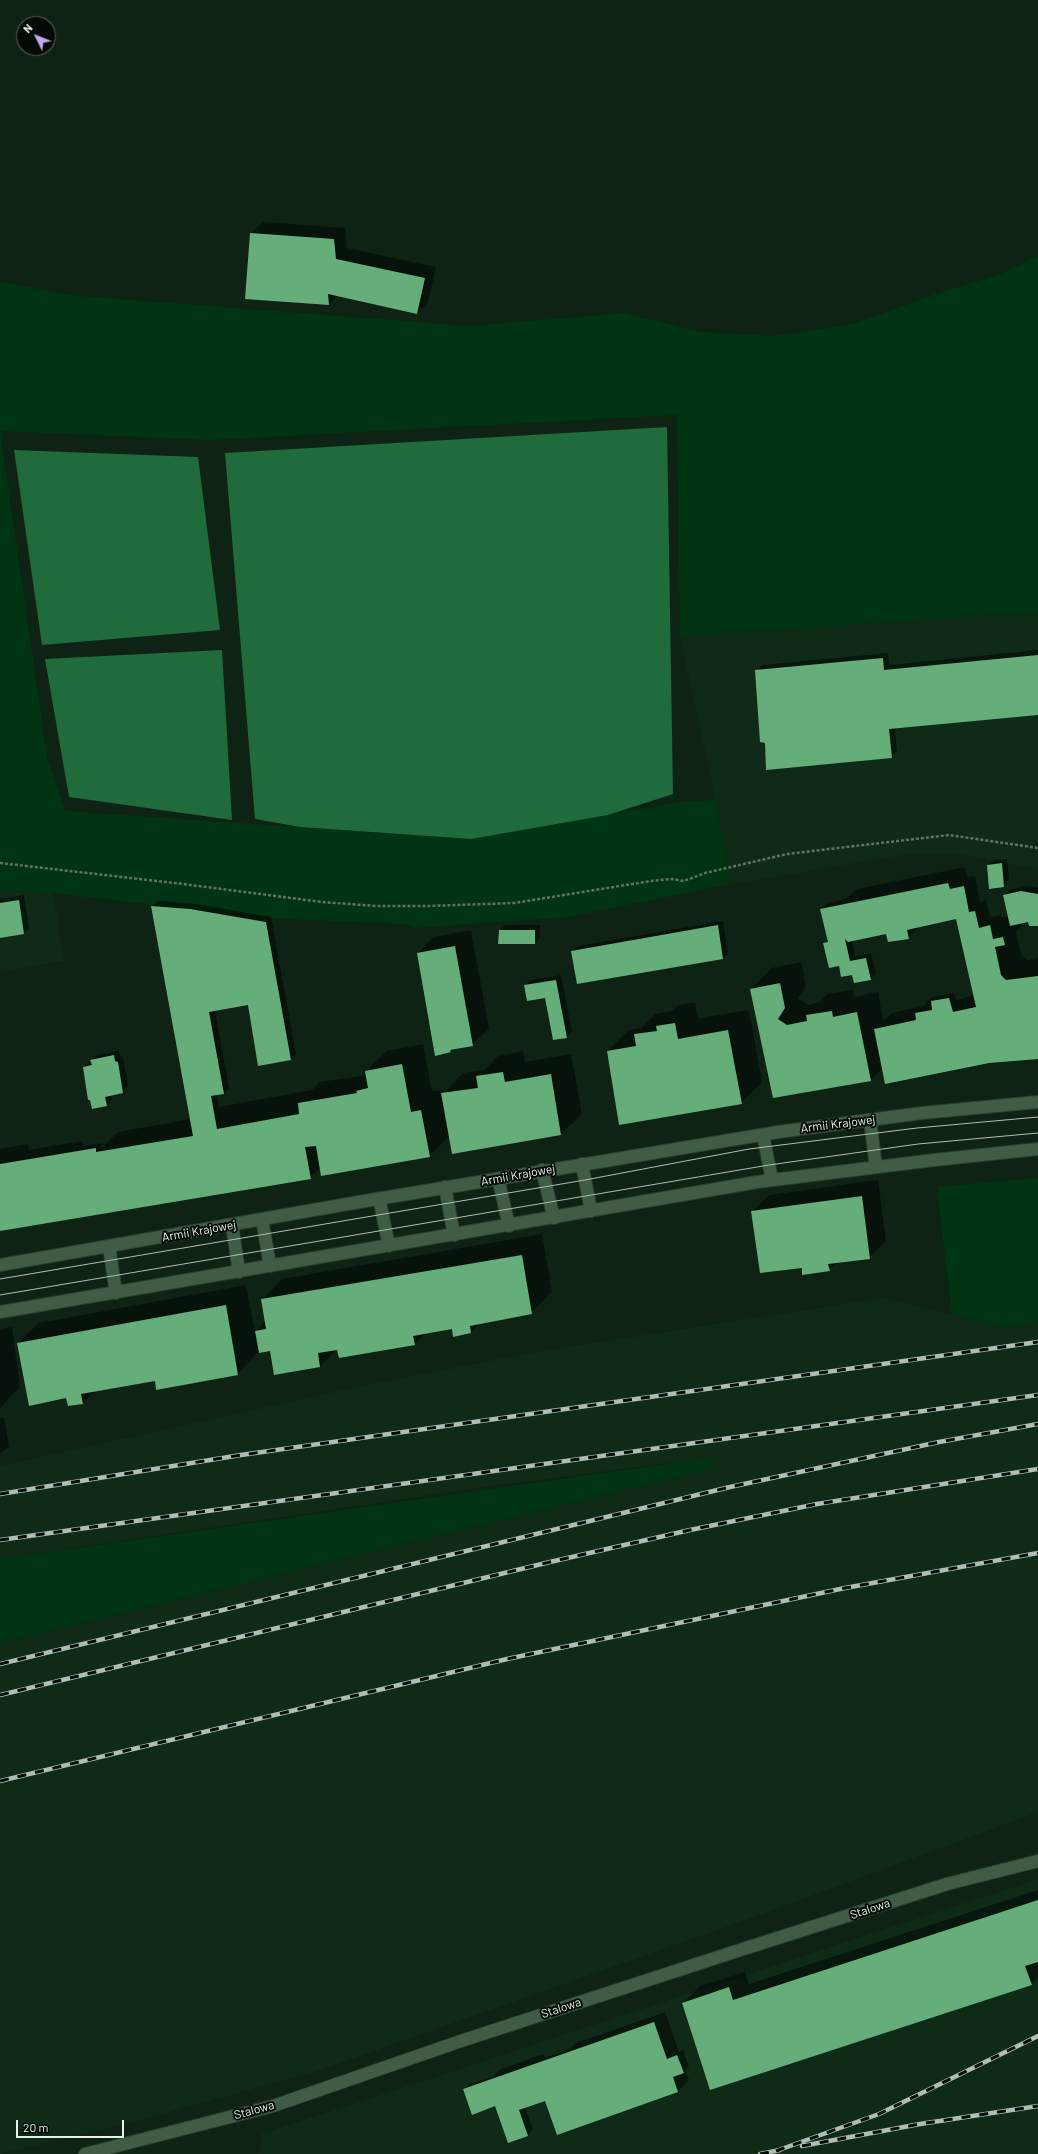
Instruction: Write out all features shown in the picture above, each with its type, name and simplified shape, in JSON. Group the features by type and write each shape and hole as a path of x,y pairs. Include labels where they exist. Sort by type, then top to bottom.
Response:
{"street":[{"name":"Armii Krajowej","path":"0,1265 542,1170 763,1134 870,1120 1038,1102"},
{"path":"870,1120 876,1167"},
{"path":"763,1134 772,1180"},
{"path":"0,1312 772,1180 876,1167 1038,1150"},
{"path":"582,1164 591,1211"},
{"path":"542,1170 554,1218"},
{"path":"498,1178 509,1226"},
{"path":"445,1187 454,1235"},
{"path":"380,1198 389,1246"},
{"path":"262,1219 270,1266"},
{"path":"232,1224 239,1272"},
{"path":"109,1246 116,1292"},
{"name":"Stalowa","path":"85,2154 273,2106 461,2041 747,1948 947,1884 1038,1861"}],"path":[{"path":"0,863 322,902 376,906 428,906 514,903 651,881 672,879 684,881 705,873 787,854 949,835 1038,848"}],"shaded area":[{"path":"1038,256 1038,612 680,636 677,415 210,440 0,431 0,282 79,296 471,326 622,313 701,332 774,336 856,323 933,295 1000,274"},
{"path":"667,427 673,794 608,815 471,839 300,827 255,819 225,453"},
{"path":"0,431 47,757 65,811 471,839 680,802 716,800 730,884 568,917 413,928 404,924 264,918 53,893 0,890"},
{"path":"14,450 198,457 220,630 42,645"},
{"path":"1038,612 1038,869 953,853 909,854 730,884 716,800 680,636"},
{"path":"222,650 232,820 69,797 45,659"},
{"path":"0,890 53,893 64,961 0,972"},
{"path":"1038,1178 1038,1323 1006,1328 952,1315 937,1187"},
{"path":"884,1298 1006,1328 1038,1323 1038,1812 754,1917 317,2071 144,2119 0,2154 0,1643 711,1469 708,1458 484,1487 0,1559 0,1466 362,1386 536,1352"},
{"path":"708,1458 711,1469 0,1643 0,1559"},
{"path":"1038,1879 1038,2154 259,2154 262,2134"}],"building":[{"path":"250,233 334,239 336,259 425,278 417,314 328,294 329,305 245,299"},
{"path":"1038,655 1038,715 889,729 892,758 766,770 765,743 760,742 755,670 883,658 884,670"},
{"path":"1002,863 1004,887 989,889 987,865"},
{"path":"948,883 950,889 964,886 969,912 975,911 979,928 990,925 993,939 1003,937 1005,945 995,947 1001,975 1006,980 1038,976 1038,1059 989,1063 885,1084 874,1029 916,1020 915,1013 932,1010 931,1001 949,998 953,1012 976,1007 956,919 907,930 909,939 888,942 886,934 848,942 845,939 850,961 866,958 871,980 854,983 852,975 841,977 839,966 829,968 823,943 828,942 820,909"},
{"path":"1021,891 1038,894 1038,926 1029,926 1028,922 1010,926 1003,895"},
{"path":"19,900 24,934 0,938 0,903"},
{"path":"151,906 190,909 266,922 291,1060 258,1066 248,1005 209,1012 224,1094 211,1096 217,1129 299,1114 298,1103 357,1093 356,1091 368,1088 365,1071 402,1064 411,1112 421,1110 430,1157 321,1176 316,1146 305,1147 311,1179 0,1231 0,1164 96,1148 96,1152 193,1136"},
{"path":"718,925 723,959 577,984 571,951"},
{"path":"499,930 535,930 535,944 498,944"},
{"path":"455,946 473,1046 450,1050 451,1052 435,1056 417,953"},
{"path":"556,980 567,1038 553,1040 545,998 527,1001 524,985"},
{"path":"780,983 785,1008 778,1019 787,1025 807,1021 806,1015 832,1011 833,1017 857,1012 871,1081 773,1098 750,989"},
{"path":"675,1023 678,1039 728,1030 742,1104 619,1125 607,1051 636,1046 634,1034 657,1031 656,1026"},
{"path":"114,1055 115,1061 118,1062 123,1093 105,1097 107,1106 92,1109 90,1100 88,1100 83,1067 92,1065 90,1060"},
{"path":"503,1072 505,1082 551,1074 561,1135 452,1154 441,1093 478,1088 476,1076"},
{"path":"862,1196 870,1259 828,1264 830,1271 802,1275 802,1268 760,1273 751,1211"},
{"path":"522,1255 532,1314 470,1326 471,1333 453,1337 452,1329 413,1336 415,1345 339,1358 337,1350 318,1353 320,1367 274,1375 270,1351 259,1353 255,1331 266,1329 261,1299"},
{"path":"226,1305 238,1375 156,1390 155,1381 81,1394 83,1404 68,1406 66,1398 29,1406 17,1343"},
{"path":"1038,1900 1038,1962 1025,1966 1032,1985 710,2090 682,2003 729,1987 733,2000"},
{"path":"654,2022 667,2059 677,2055 684,2073 673,2077 678,2092 557,2135 545,2101 519,2110 528,2136 508,2143 495,2106 472,2115 463,2089"}],"tram line":[{"path":"0,1279 585,1180 749,1149 917,1128 1038,1117"},
{"path":"0,1295 769,1165 918,1144 1038,1133"}],"railway":[{"path":"0,1494 241,1455 1038,1342"},
{"path":"0,1540 1038,1395"},
{"path":"0,1664 730,1487 939,1442 1038,1424"},
{"path":"0,1695 550,1562 690,1530 817,1504 1038,1469"},
{"path":"0,1781 507,1659 845,1588 1038,1553"},
{"path":"776,2151 879,2114 1038,2036"},
{"path":"802,2146 920,2124 1038,2106"},
{"path":"760,2154 780,2150"}]}
